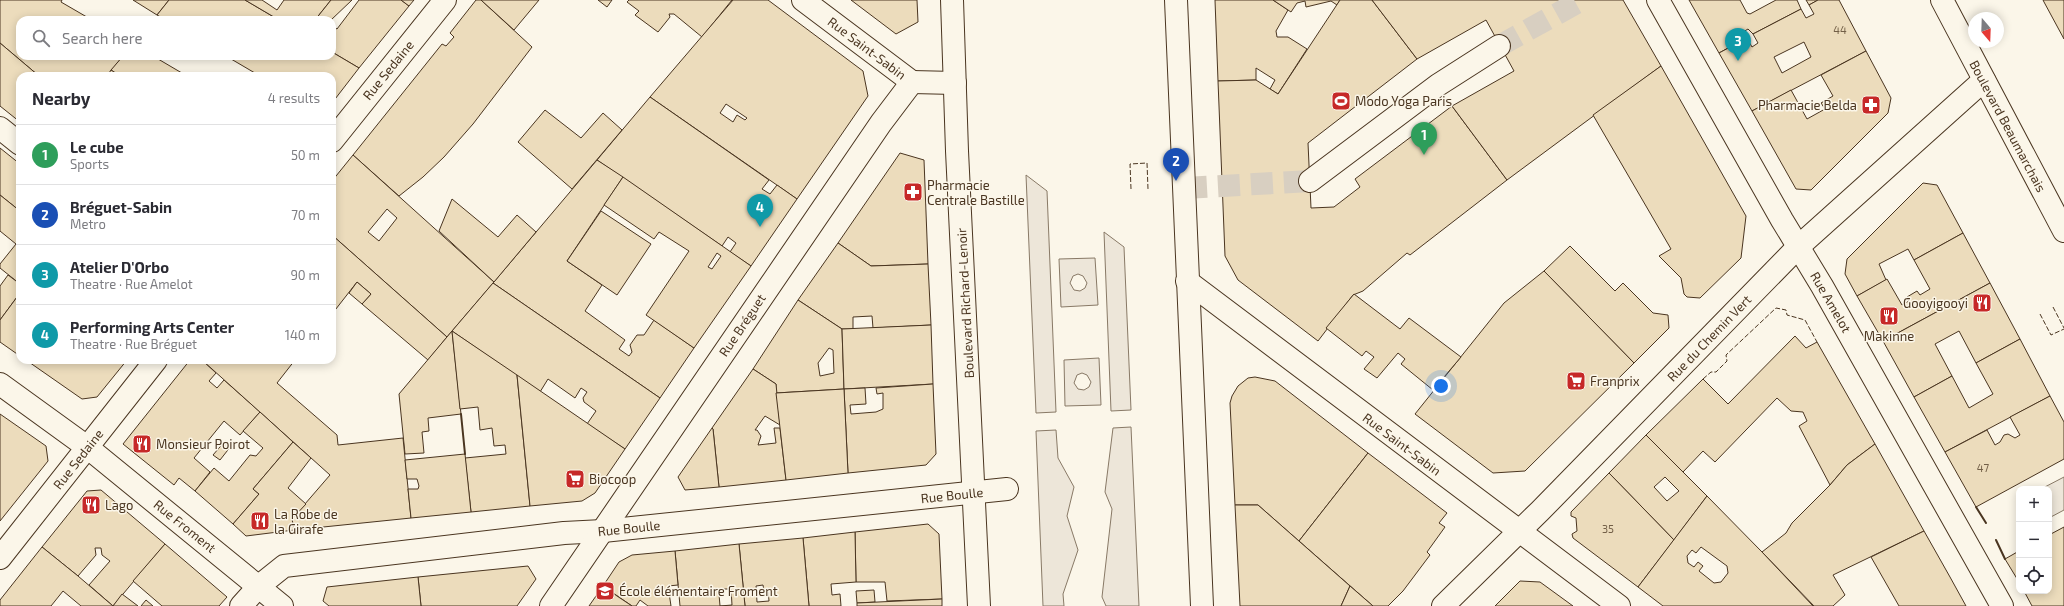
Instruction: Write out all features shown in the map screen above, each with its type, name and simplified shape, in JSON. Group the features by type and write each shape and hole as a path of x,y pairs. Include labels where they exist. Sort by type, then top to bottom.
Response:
{"street":[{"name":"Rue Sedaine","path":"336,136 445,0"},
{"name":"Rue Saint-Sabin","path":"803,0 912,82"},
{"name":"Boulevard Richard-Lenoir","path":"952,0 980,606"},
{"path":"1176,0 1202,606"},
{"name":"Rue Amelot","path":"1658,0 1798,247 1822,286 2002,606"},
{"name":"Boulevard Beaumarchais","path":"1942,0 2064,231"},
{"path":"1310,181 1438,85 1500,46"},
{"name":"Rue du Chemin Vert","path":"1443,606 1519,532 1798,247 1984,80"},
{"path":"912,82 955,83"},
{"name":"Rue Bréguet","path":"550,606 603,531 876,129 912,82"},
{"path":"0,128 16,141"},
{"name":"Rue Saint-Sabin","path":"1187,280 1619,606"},
{"name":"Rue Sedaine","path":"0,558 153,364"},
{"name":"Rue Froment","path":"0,384 87,447 282,606"},
{"name":"Rue Boulle","path":"241,606 259,586 284,566 564,533 603,531 1008,489"}],"shaded area":[{"path":"1026,175 1047,191 1056,412 1036,413"},
{"path":"1104,232 1124,247 1131,410 1111,411"},
{"path":"1095,258 1098,305 1061,307 1059,259","holes":["1078,274 1083,276 1087,283 1085,288 1080,291 1074,290 1070,283 1073,276"]},
{"path":"1099,358 1101,405 1065,406 1064,360","holes":["1082,373 1087,375 1091,382 1089,387 1084,390 1078,389 1074,383 1077,375"]},
{"path":"1131,427 1139,606 1106,606 1102,597 1112,509 1105,492 1113,428"},
{"path":"1056,430 1058,458 1074,487 1067,516 1078,550 1063,594 1064,606 1043,606 1036,431"},
{"path":"2064,477 2064,510 2052,516 2052,486 2047,486"}],"building":[{"path":"0,0 62,0 61,2 85,16 16,16 16,57 0,43"},
{"path":"133,0 169,0 157,15"},
{"path":"169,0 245,0 272,16 159,16 157,15"},
{"path":"245,0 262,0 277,10 284,0 331,0 318,16 272,16"},
{"path":"331,0 352,0 335,16 318,16"},
{"path":"359,0 401,0 409,6 359,68 336,54 337,29"},
{"path":"401,0 414,0 409,6"},
{"path":"476,0 481,0 532,47 473,124 444,157 423,177 399,196 353,155 442,44 446,46 454,37 450,33"},
{"path":"481,0 539,0 514,30"},
{"path":"598,0 612,0 607,7"},
{"path":"629,0 732,0 702,37 674,14 669,14 670,17 658,32 635,15 639,11 627,2"},
{"path":"733,0 768,0 863,71 868,96 797,199 650,97","holes":["726,104 747,118 745,120 737,115 733,122 720,113"]},
{"path":"851,0 917,0 918,22 896,34"},
{"path":"1215,0 1273,0 1288,10 1276,31 1277,37 1288,37 1307,49 1278,94 1270,89 1275,80 1256,68 1256,80 1218,81"},
{"path":"1273,0 1340,0 1337,5 1331,1 1306,7 1305,1 1297,3 1291,12"},
{"path":"1340,0 1372,0 1417,59 1308,143 1311,208 1334,207 1360,187 1355,179 1452,106 1507,180 1410,255 1407,253 1363,291 1353,295 1318,341 1238,280 1225,256 1218,81 1256,80 1278,94"},
{"path":"1372,0 1623,0 1661,66 1507,180 1452,106 1514,71 1486,20 1417,59"},
{"path":"1689,0 1740,0 1747,13 1750,14 1776,0 1797,0 1801,9 1753,34 1748,29 1743,32 1746,38 1719,53"},
{"path":"1806,0 1818,0 1809,5"},
{"path":"1818,0 1839,0 1866,51 1752,111 1719,53 1747,38 1752,47 1758,43 1753,34 1801,9 1806,18 1814,14 1809,5","holes":["1804,42 1811,57 1782,73 1774,57"]},
{"path":"2043,0 2064,0 2064,39 2044,2"},
{"path":"0,43 16,57 16,60 20,60 34,72 16,72 16,119 0,106"},
{"path":"1866,51 1891,98 1888,113 1811,190 1796,189 1752,111 1791,90 1807,119 1825,109 1821,103 1833,96 1821,75"},
{"path":"336,54 359,68 336,98 336,72 253,72 233,60 336,60"},
{"path":"20,60 120,60 110,72 34,72"},
{"path":"120,60 160,60 180,72 114,72 111,70"},
{"path":"1661,66 1746,216 1741,258 1700,298 1687,297 1684,294 1681,278 1659,256 1671,249 1593,115"},
{"path":"650,97 769,180 762,189 770,194 777,185 797,199 751,266 730,252 736,243 728,237 722,246 597,160"},
{"path":"545,110 581,138 603,113 622,130 572,189 518,142"},
{"path":"0,148 16,161 16,208 0,195"},
{"path":"900,153 924,160 928,264 871,266 838,243"},
{"path":"353,155 494,282 447,337 336,239 336,176","holes":["387,209 397,218 379,241 368,232"]},
{"path":"597,160 623,177 567,261 602,285 585,311 625,340 619,349 629,356 632,352 630,345 637,335 644,335 654,320 694,348 660,398 493,283"},
{"path":"623,177 751,266 694,348 646,315 689,251 659,232 654,239 604,205","holes":["717,253 721,256 712,269 708,267"]},
{"path":"1923,183 1937,185 1963,233 1914,260 1908,249 1879,264 1886,280 1857,296 1845,274 1847,259"},
{"path":"0,195 16,208 16,244 0,231"},
{"path":"452,199 498,237 517,215 536,232 494,282 439,231"},
{"path":"601,211 651,244 617,295 567,261"},
{"path":"1963,233 1990,283 1883,341 1857,296 1887,279 1902,305 1909,301 1907,297 1917,291 1920,295 1930,289 1914,260"},
{"path":"336,239 447,337 428,360 362,304 371,294 357,282 336,309"},
{"path":"838,243 871,266 928,264 931,325 873,328 872,316 853,317 853,329 842,329 798,300"},
{"path":"16,244 16,281 0,268 0,264"},
{"path":"1570,246 1615,291 1623,283 1653,313 1668,315 1669,328 1634,363 1544,271"},
{"path":"1544,271 1634,363 1525,471 1493,473 1415,414 1504,303"},
{"path":"8,275 16,281 16,298 0,320 0,286"},
{"path":"357,282 371,294 362,304 349,293"},
{"path":"493,283 660,398 625,449 587,424 596,411 584,402 583,398 587,392 581,388 575,398 548,379 540,392 452,331"},
{"path":"1990,283 2020,339 1976,363 1959,331 1935,344 1952,376 1914,397 1883,341"},
{"path":"1354,294 1400,329 1409,318 1461,357 1433,390 1401,364 1405,359 1398,353 1377,378 1364,369 1374,357 1366,351 1362,356 1326,328"},
{"path":"16,298 16,353 0,342 0,320"},
{"path":"798,300 842,329 844,389 776,393 776,384 753,369","holes":["829,348 833,350 834,373 820,376 818,363"]},
{"path":"931,325 933,384 844,389 842,329"},
{"path":"452,331 461,414 428,418 429,431 422,432 424,453 405,454 399,394"},
{"path":"452,331 517,375 530,506 471,512 465,458 506,454 505,445 494,446 492,428 480,430 478,407 460,409"},
{"path":"1795,336 1806,348 1817,342 1875,444 1847,465 1830,485 1799,426 1807,421 1803,412 1791,411 1777,398 1715,462 1703,451 1683,472 1646,435 1703,379 1728,404"},
{"path":"2020,339 2050,396 1945,452 1914,397 1952,376 1969,408 1993,394 1976,363"},
{"path":"32,364 124,364 97,397 82,399"},
{"path":"187,364 206,364 216,373 209,381 217,388 224,380 260,412 240,435 224,421 194,458 210,472 195,491 179,478 174,485 123,444"},
{"path":"206,364 292,364 277,383 337,435 338,445 403,438 411,518 294,530 292,519 330,475"},
{"path":"753,369 776,384 780,425 765,416 755,430 757,430 761,436 758,445 776,443 774,428 780,428 786,480 719,487 712,428"},
{"path":"517,375 625,449 595,493 582,501 530,506"},
{"path":"1255,377 1275,381 1368,453 1299,541 1258,505 1235,505 1230,403 1238,386 1248,378"},
{"path":"933,384 936,454 926,465 848,473 844,389 865,388 866,404 850,405 851,414 876,412 883,409 883,393 877,394 876,388"},
{"path":"844,389 848,473 786,480 776,393"},
{"path":"2050,396 2064,422 2064,459 1976,507 1945,452 1987,430 1995,445 2000,442 2004,435 2008,434 2015,438 2020,435 2010,417"},
{"path":"260,412 293,442 253,489 259,494 233,524 195,491 214,468 229,481 250,455 256,456 263,448 243,431"},
{"path":"0,414 46,446 48,461 0,521"},
{"path":"712,428 719,487 685,490 678,477"},
{"path":"1646,435 1707,496 1674,540 1609,473","holes":["1665,477 1679,491 1667,501 1654,487"]},
{"path":"225,441 231,446 220,460 213,455"},
{"path":"293,442 311,458 288,488 306,504 292,519 294,530 246,536 233,524 259,494 253,489"},
{"path":"1875,444 1924,531 1833,575 1845,595 1833,606 1814,606 1762,552 1786,533 1792,523 1830,485 1847,465"},
{"path":"1368,453 1447,513 1439,523 1445,527 1427,552 1430,555 1403,591 1388,606 1373,606 1299,541"},
{"path":"465,454 471,512 411,518 408,489 418,489 419,486 417,479 407,479 405,460"},
{"path":"1609,473 1674,540 1638,587 1573,538 1572,534 1577,531 1576,518 1571,516 1571,512"},
{"path":"101,490 165,544 113,606 89,585 110,561 102,555 101,548 95,548 96,555 78,576 42,547 87,491"},
{"path":"1707,496 1813,606 1663,606 1638,587","holes":["1701,547 1727,566 1728,573 1721,582 1714,583 1699,571 1703,566 1698,562 1694,567 1688,563 1687,556 1692,550 1696,553"]},
{"path":"1235,505 1258,505 1350,586 1341,606 1240,606"},
{"path":"928,524 939,534 942,599 887,601 885,582 856,582 855,532"},
{"path":"2064,527 2064,606 2032,606 2026,594 2052,594 2052,533"},
{"path":"1924,531 1966,606 1899,606 1871,557"},
{"path":"855,532 856,582 831,584 832,595 840,594 841,606 809,606 803,538"},
{"path":"803,538 809,606 745,606 739,544","holes":["763,585 764,591 768,590 769,601 757,602 756,586"]},
{"path":"165,544 227,597 219,606 162,606 133,581"},
{"path":"739,544 745,606 720,606 680,606 675,551","holes":["724,589 731,589 732,605 720,606 719,594 724,594"]},
{"path":"42,547 113,606 81,606 63,591 51,606 0,606 0,600"},
{"path":"675,551 678,585 668,586 671,606 648,606 640,600 636,606 632,606 603,586 619,562 632,555"},
{"path":"2016,553 2016,577 2005,559"},
{"path":"528,566 536,579 517,606 421,606 418,577"},
{"path":"418,577 421,606 329,606 323,601 327,587"},
{"path":"1520,581 1540,582 1573,606 1495,606"},
{"name":"École élémentaire Froment","path":"603,586 617,596 632,606 589,606"},
{"path":"1350,586 1373,606 1341,606"},
{"path":"874,590 875,602 857,603 856,591"},
{"path":"122,594 138,606 113,606"},
{"path":"942,599 942,606 857,606 857,603"},
{"path":"146,600 153,606 141,606"}],"tunnel":[{"path":"1499,46 1582,0"},
{"path":"1185,188 1310,181"}],"fence":[{"path":"1131,189 1130,164 1147,163 1148,189"},
{"path":"2053,307 2064,328"},
{"path":"1703,379 1711,372 1716,372 1727,361 1726,355 1776,308 1786,310 1787,315 1805,320 1817,342"},
{"path":"2040,314 2051,335 2064,329"}],"wall":[{"path":"461,414 465,454"},
{"path":"1976,507 1986,523"},
{"path":"1996,540 2005,559"}],"place":[{"name":"Atelier D'Orbo","path":"1738,61"},
{"name":"Modo Yoga Paris","path":"1341,101"},
{"name":"Pharmacie Belda","path":"1871,105"},
{"name":"Le cube","path":"1424,155"},
{"name":"Bréguet-Sabin","path":"1176,181"},
{"name":"Pharmacie Centrale Bastille","path":"913,192"},
{"name":"Performing Arts Center","path":"760,227"},
{"name":"Gooyigooyi","path":"1982,303"},
{"name":"Makinne","path":"1889,316"},
{"name":"Franprix","path":"1576,381"},
{"name":"Monsieur Poirot","path":"142,444"},
{"name":"Biocoop","path":"575,479"},
{"name":"Lago","path":"91,505"},
{"name":"La Robe de la Girafe","path":"260,521"},
{"name":"École élémentaire Froment","path":"605,591"}]}
